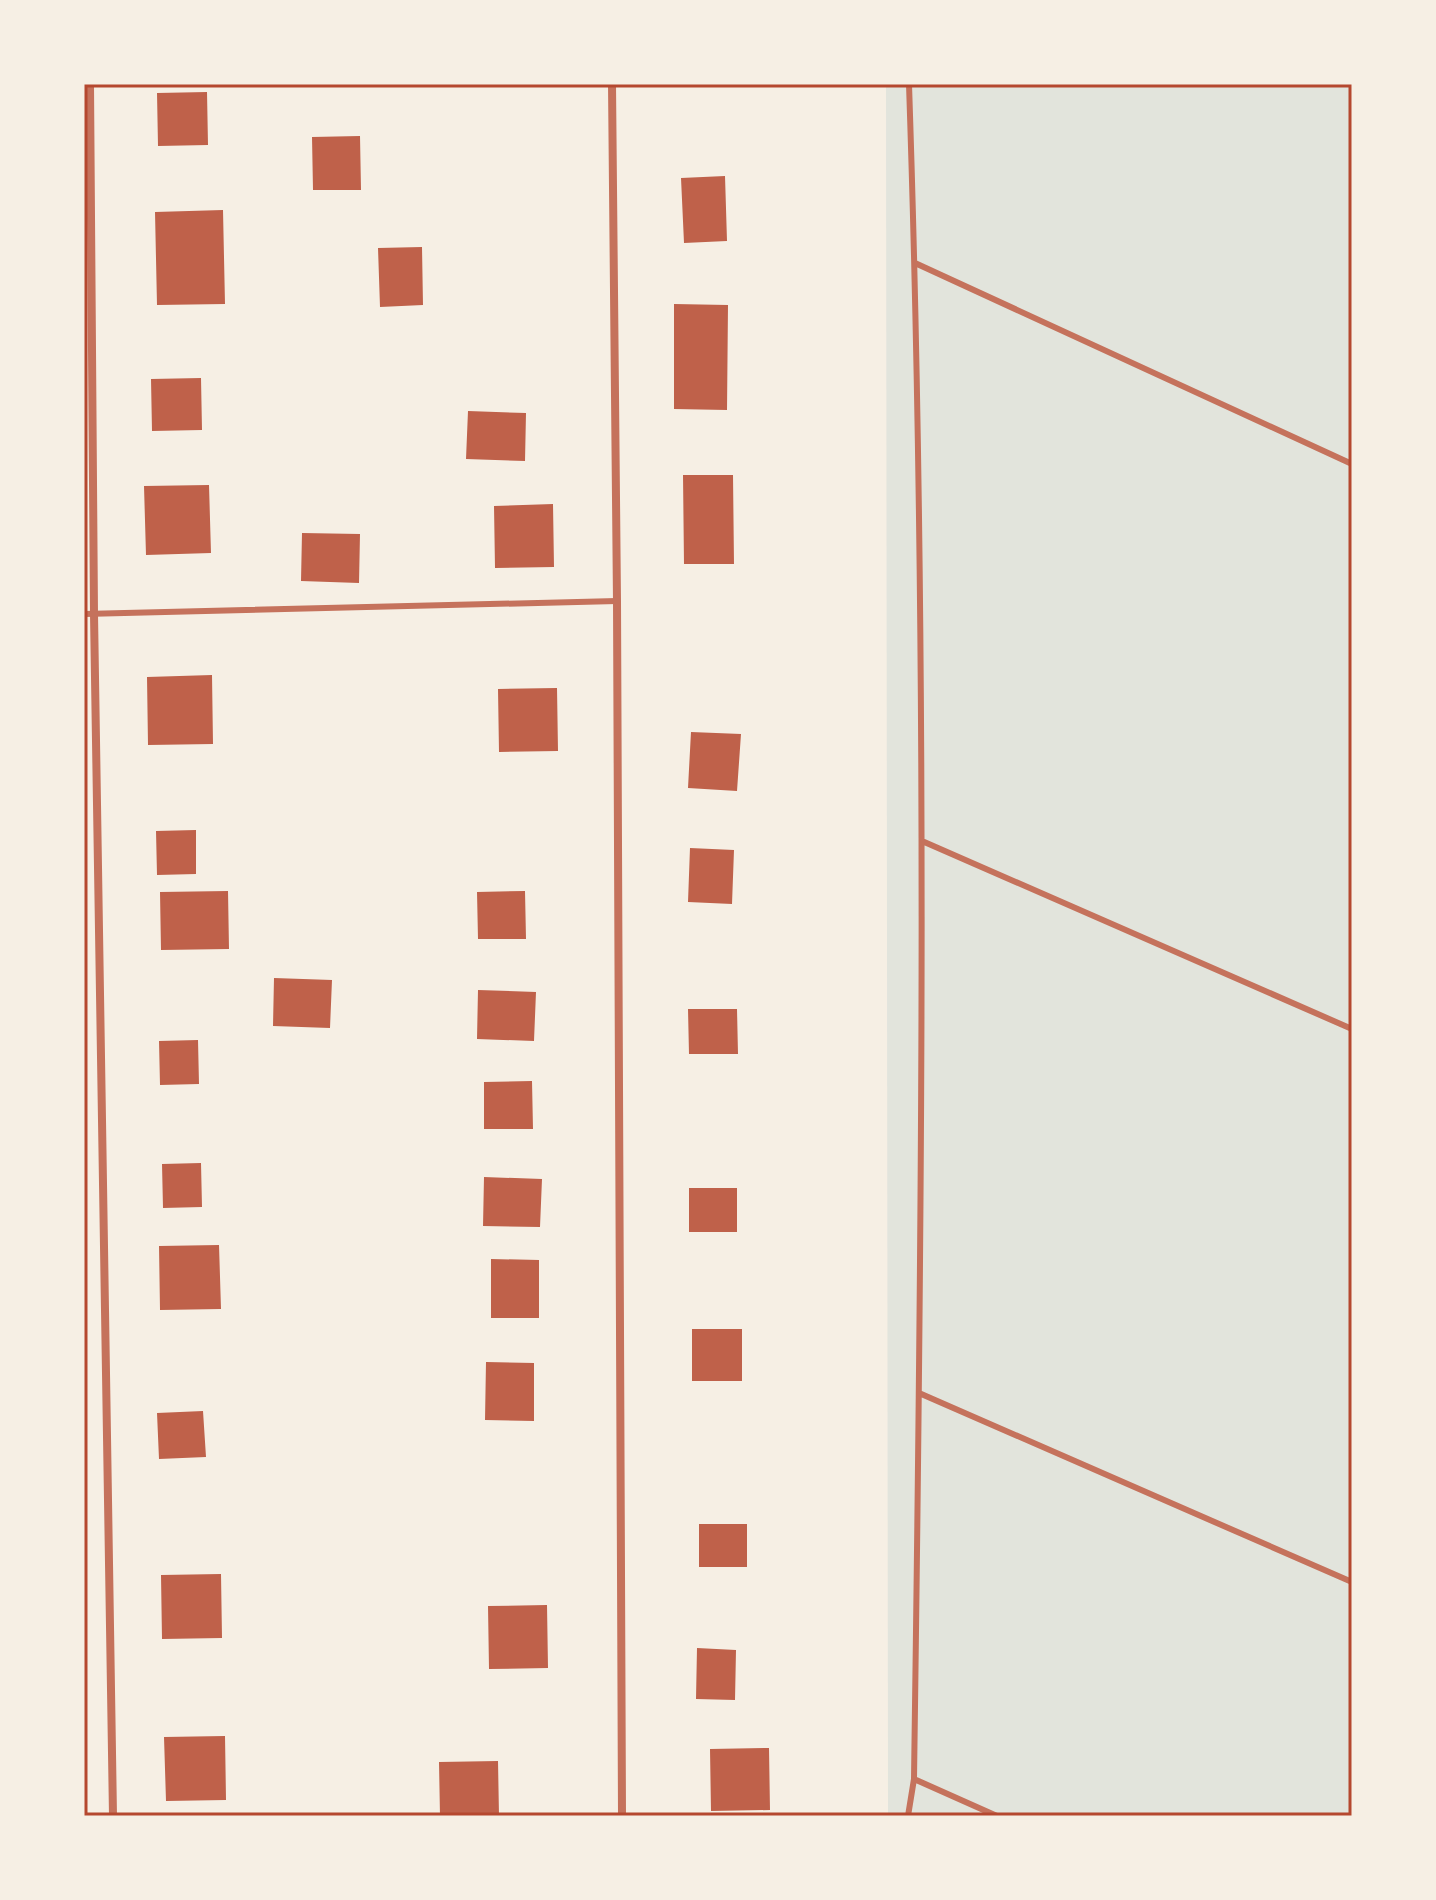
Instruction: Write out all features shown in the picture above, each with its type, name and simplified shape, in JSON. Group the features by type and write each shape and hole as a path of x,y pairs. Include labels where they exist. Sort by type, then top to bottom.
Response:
{"street":[{"path":"90,84 94,614 113,1816"},
{"path":"612,84 622,1816"}],"lane":[{"path":"908,1816 914,1779 922,841 915,263 909,84"},
{"path":"915,263 1352,464"},
{"path":"84,614 617,601"},
{"path":"922,841 1352,1029"},
{"path":"919,1393 1352,1582"},
{"path":"914,1779 997,1816"}],"shaded area":[{"path":"886,84 1352,84 1352,1816 888,1816"}],"building":[{"path":"207,92 208,145 158,146 157,93"},
{"path":"360,136 361,190 313,190 312,137"},
{"path":"725,176 727,241 684,243 681,178"},
{"path":"223,210 225,304 157,305 155,212"},
{"path":"422,247 423,305 380,307 378,248"},
{"path":"674,304 728,305 727,410 674,409"},
{"path":"201,378 202,430 152,431 151,379"},
{"path":"468,411 526,413 525,461 466,459"},
{"path":"683,475 733,475 734,564 684,564"},
{"path":"209,485 211,553 146,555 144,486"},
{"path":"553,504 554,567 495,568 494,506"},
{"path":"302,533 360,534 359,583 301,581"},
{"path":"212,675 213,744 148,745 147,677"},
{"path":"557,688 558,751 499,752 498,689"},
{"path":"691,732 741,734 737,791 688,788"},
{"path":"196,830 196,874 157,875 156,831"},
{"path":"690,848 734,850 732,904 688,902"},
{"path":"228,891 229,949 161,950 160,892"},
{"path":"525,891 526,939 478,939 477,892"},
{"path":"274,978 332,980 330,1028 273,1026"},
{"path":"478,990 536,992 534,1041 477,1039"},
{"path":"688,1009 737,1009 738,1054 689,1054"},
{"path":"198,1040 199,1084 160,1085 159,1041"},
{"path":"532,1081 533,1129 484,1129 484,1082"},
{"path":"201,1163 202,1207 163,1208 162,1164"},
{"path":"484,1177 542,1179 540,1227 483,1226"},
{"path":"689,1188 737,1188 737,1232 689,1232"},
{"path":"219,1245 221,1309 160,1310 159,1246"},
{"path":"491,1259 539,1260 539,1318 491,1318"},
{"path":"692,1329 742,1329 742,1381 692,1381"},
{"path":"486,1362 534,1363 534,1421 485,1420"},
{"path":"203,1411 206,1457 159,1459 157,1413"},
{"path":"699,1524 747,1524 747,1567 699,1567"},
{"path":"221,1574 222,1638 162,1639 161,1575"},
{"path":"547,1605 548,1668 489,1669 488,1606"},
{"path":"697,1648 736,1650 735,1700 696,1699"},
{"path":"225,1736 226,1800 166,1801 164,1737"},
{"path":"769,1748 770,1810 711,1811 710,1749"},
{"path":"498,1761 499,1816 440,1816 439,1762"}]}
